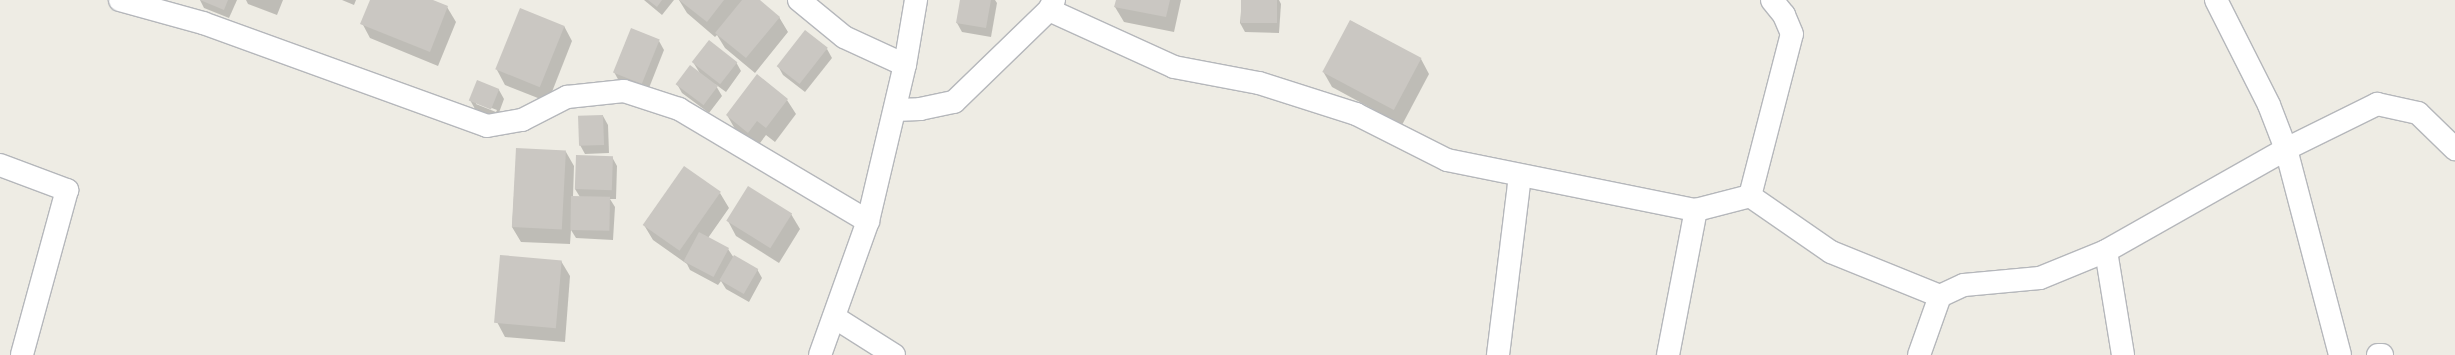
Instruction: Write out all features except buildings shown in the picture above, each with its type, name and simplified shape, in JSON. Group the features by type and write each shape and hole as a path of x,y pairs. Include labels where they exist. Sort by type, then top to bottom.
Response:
{"street":[{"path":"120,0 203,23 487,126 522,120 567,97 624,91 678,109 868,221"},
{"path":"799,0 844,37 905,65"},
{"path":"820,355 868,221 905,65 916,0"},
{"path":"1750,196 1792,34 1784,15 1772,0"},
{"path":"2216,0 2269,105 2286,150 2340,355"},
{"path":"895,110 920,109 954,102 1051,5 1174,67 1259,82 1356,114 1447,160 1520,176 1696,210 1750,196 1831,252 1940,296"},
{"path":"1919,355 1940,296 1964,285 2040,278 2106,251 2286,150 2377,104 2418,113 2455,149"},
{"path":"0,165 67,190 22,355"},
{"path":"1498,355 1520,176"},
{"path":"1668,355 1696,210"},
{"path":"2106,251 2123,355"},
{"path":"834,317 894,355"}]}
